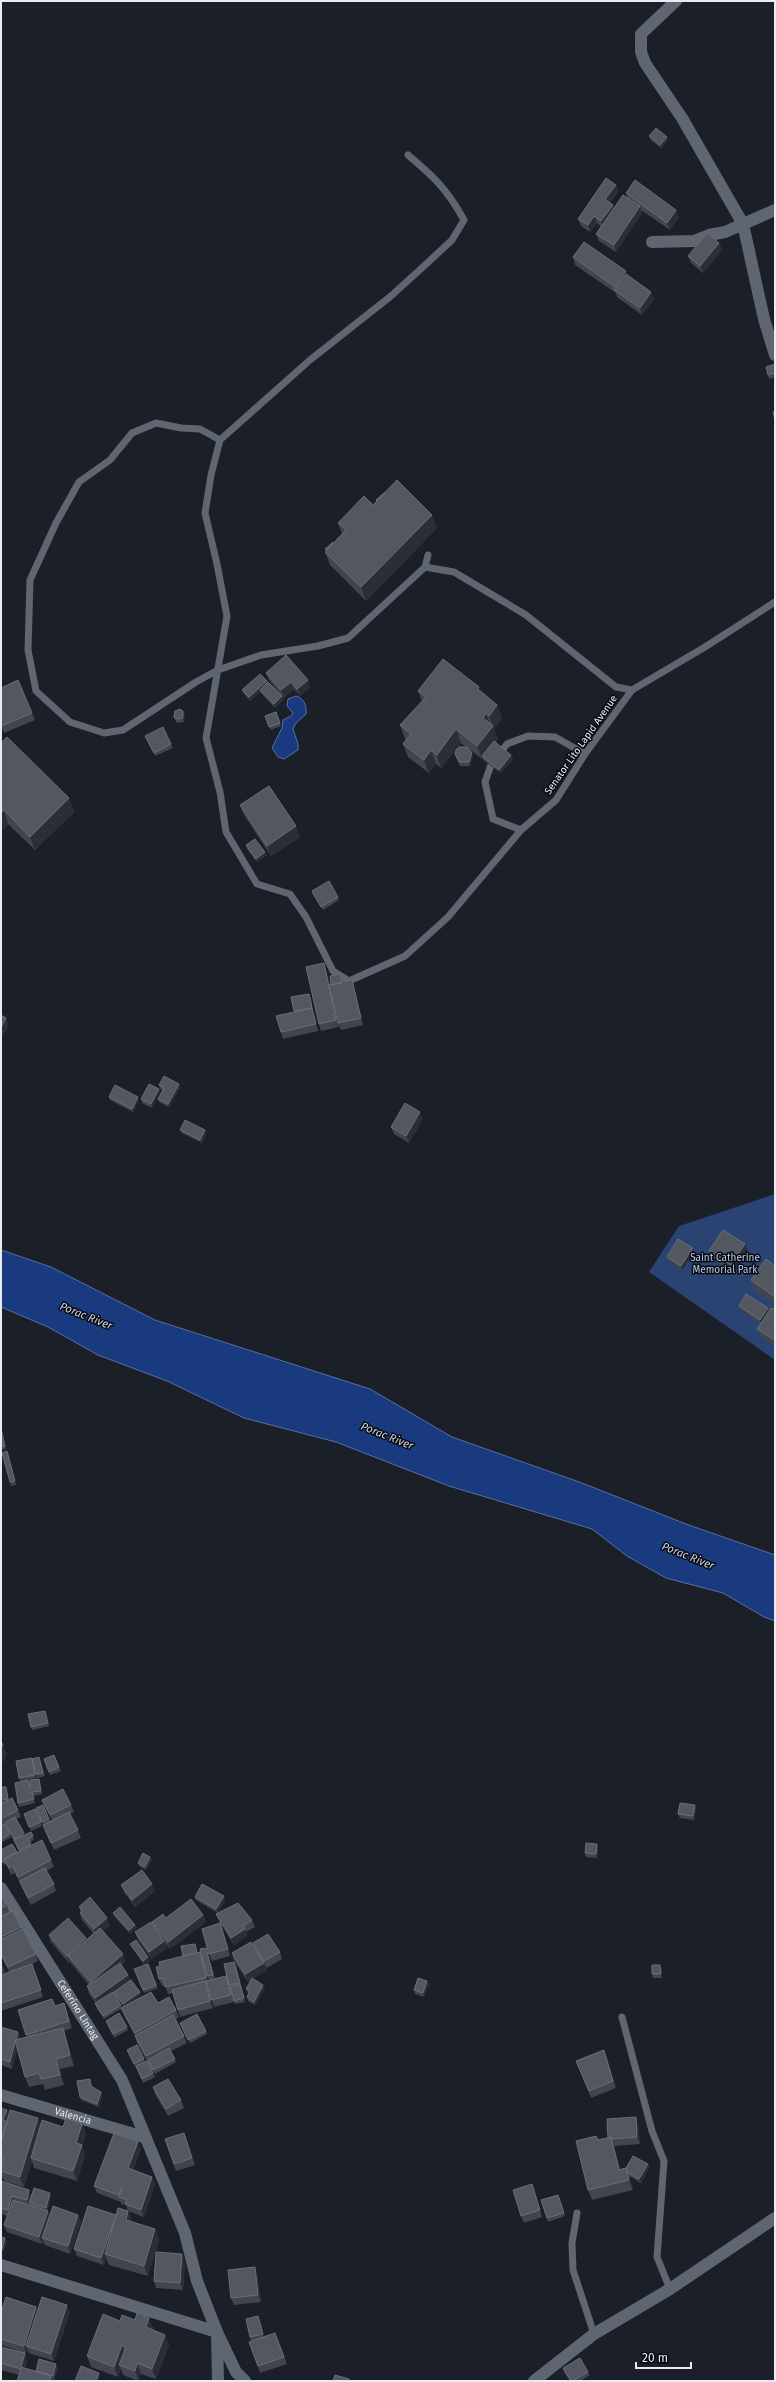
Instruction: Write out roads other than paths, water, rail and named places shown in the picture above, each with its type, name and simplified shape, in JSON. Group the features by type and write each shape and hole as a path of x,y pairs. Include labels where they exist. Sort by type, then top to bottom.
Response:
{"street":[{"path":"676,1 641,34 640,52 645,63 682,118 743,224 764,320 775,355"},
{"path":"652,242 694,241 709,235 725,232 775,210"},
{"name":"Ceferino LIntag","path":"1,1888 122,2080 144,2137 185,2233 197,2281 217,2332 236,2372 246,2381"},
{"name":"Valencia","path":"1,2095 144,2137"},
{"path":"534,2381 594,2334 670,2289 775,2218"},
{"path":"1,2265 217,2332 218,2381"}],"lane":[{"path":"218,670 227,616 205,513 211,474 220,440 298,370 390,296 452,240 464,220 451,197 441,185 408,155"},
{"path":"220,440 200,429 181,428 156,423 132,433 110,460 79,482 42,552 30,580 28,650 36,692 70,722 104,733 123,730 196,682 218,670 261,655 348,638 424,567 428,555"},
{"path":"424,567 454,572 480,587 526,615 616,687 632,690"},
{"name":"Senator Lito Lapid Avenue","path":"218,670 206,738 220,792 226,832 257,884 290,894 306,917 333,971 349,981 405,956 448,917 521,830 556,800 585,754 632,690 705,647 775,602"},
{"path":"521,830 493,819 488,802 485,782 491,765 507,744 528,736 555,737 585,754"},
{"path":"622,2017 652,2131 664,2161 657,2258 670,2289"},
{"path":"577,2213 572,2243 573,2270 594,2334"}],"water":[{"path":"296,696 299,697 304,703 306,714 296,723 293,729 298,744 298,750 284,759 278,757 272,748 282,728 283,720 291,716 293,713 287,706 288,699"},
{"name":"Porac River","path":"1,1250 51,1267 155,1320 370,1389 452,1437 582,1483 686,1524 775,1555 775,1621 764,1617 723,1593 666,1578 627,1556 592,1529 449,1486 336,1442 244,1418 167,1381 98,1355 48,1327 1,1307"}],"park label":[{"name":"Saint Catherine Memorial Park","path":"725,1264"}]}
